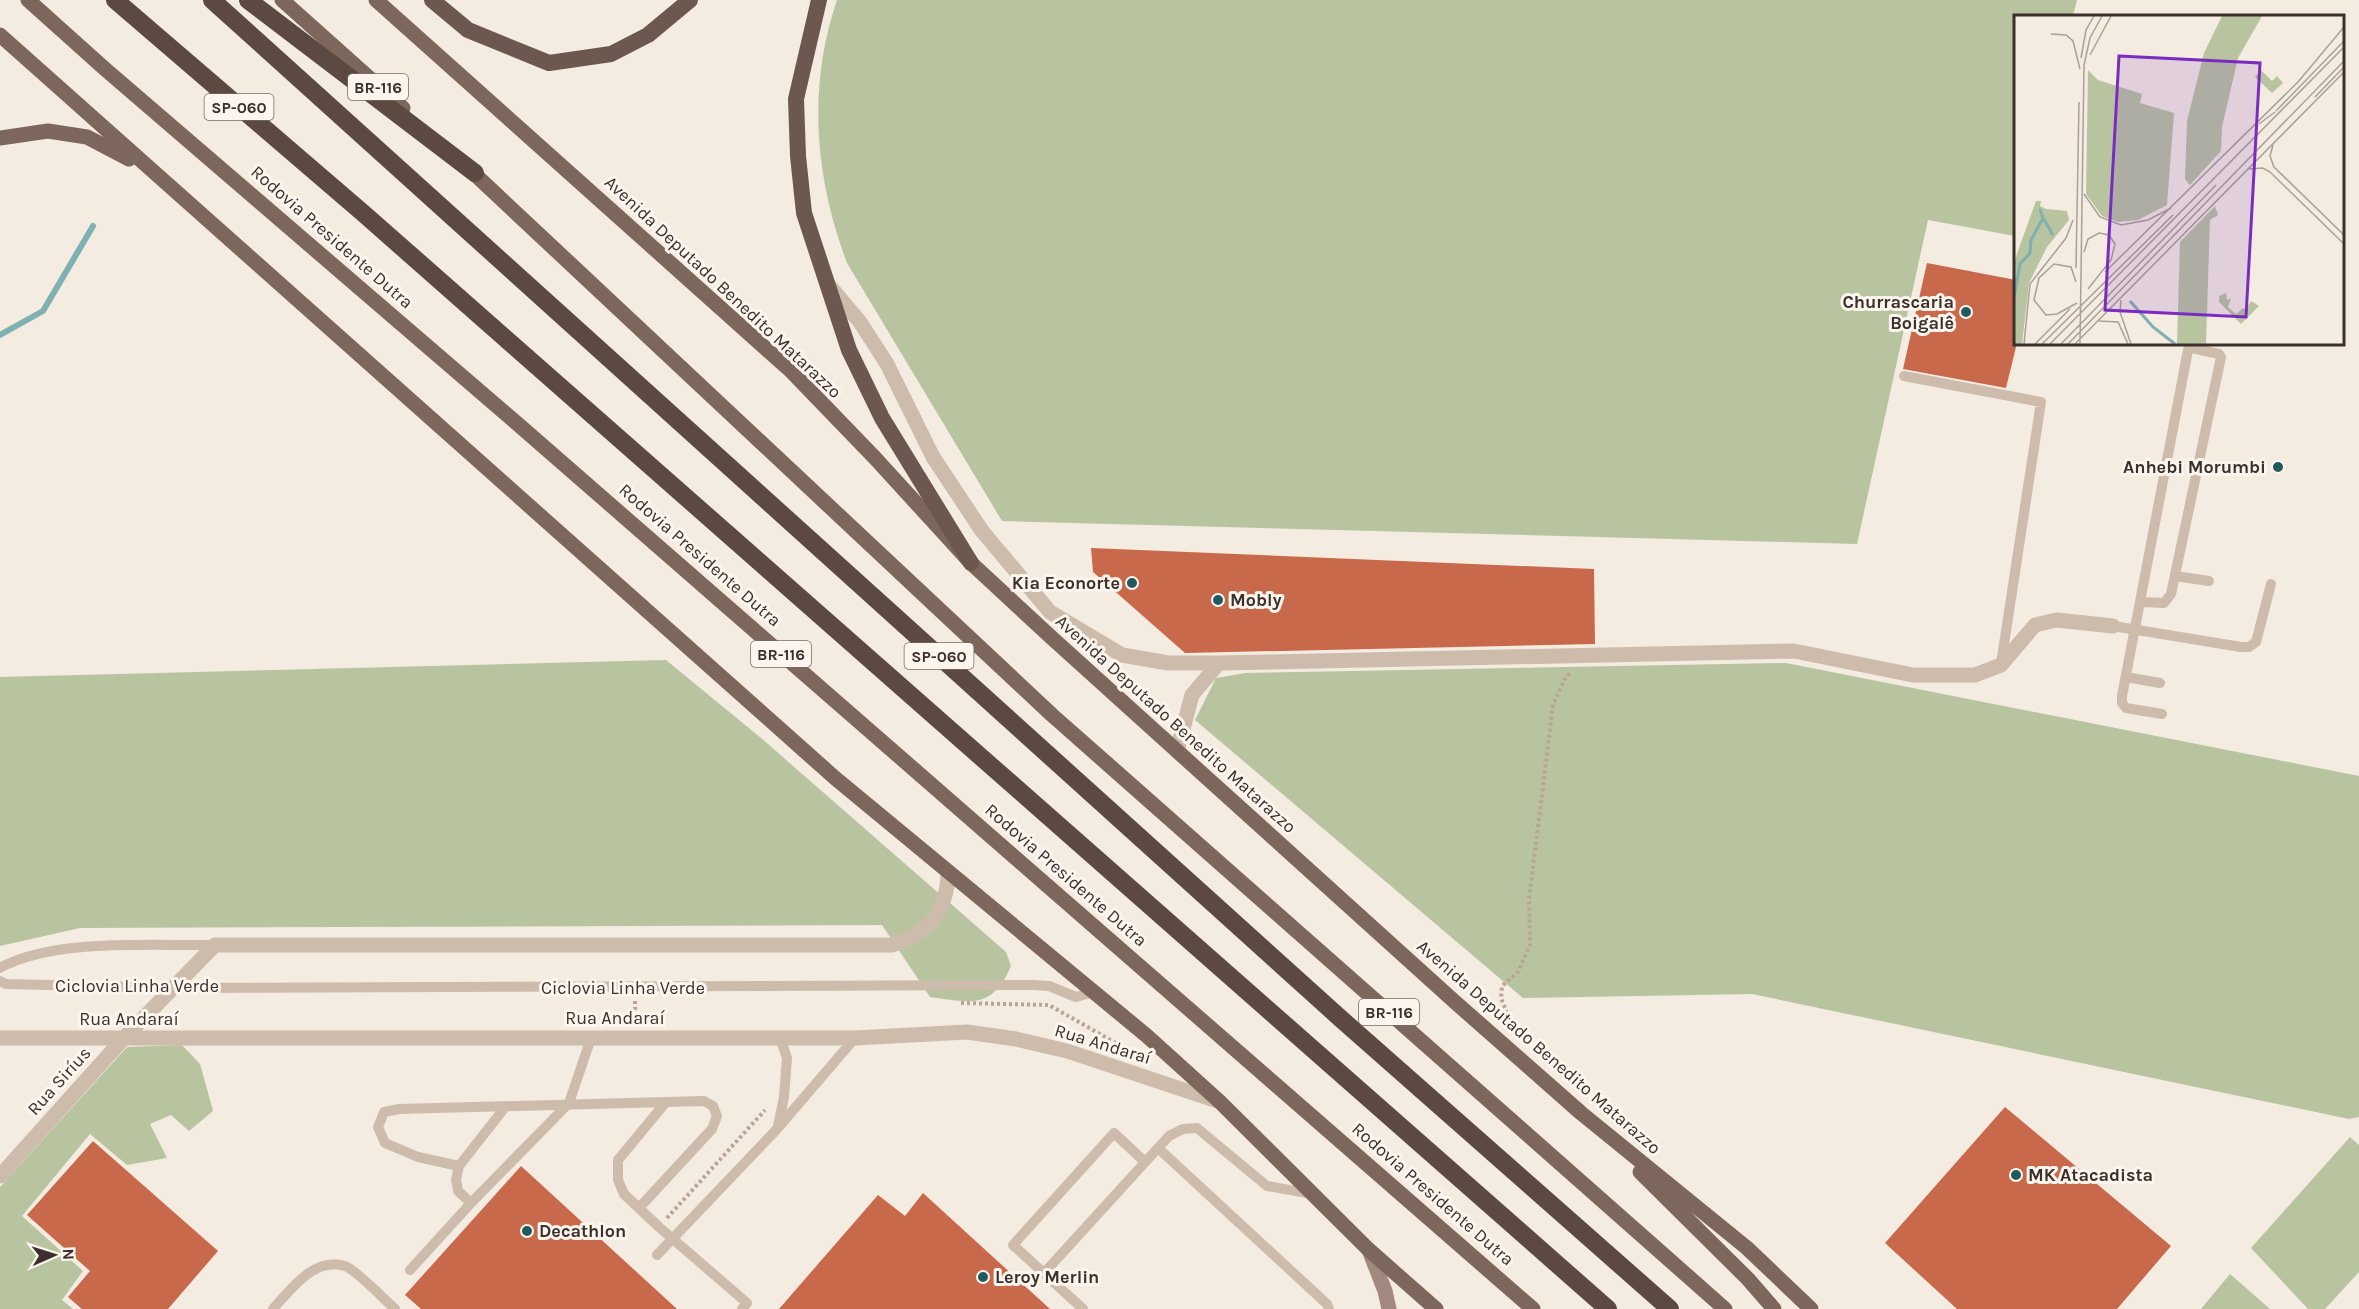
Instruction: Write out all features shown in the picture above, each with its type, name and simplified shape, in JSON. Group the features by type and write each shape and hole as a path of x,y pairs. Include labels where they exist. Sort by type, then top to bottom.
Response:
{"highway":[{"name":"Rodovia Presidente Dutra","path":"115,0 363,213 1608,1309"},
{"name":"SP-060","path":"212,0 1340,1018 1670,1309"},
{"path":"248,0 475,173"},
{"path":"432,0 468,30 549,63 611,54 648,35 690,0"},
{"path":"819,0 796,99 798,156 804,213 849,350 882,418 971,563"}],"main road":[{"name":"Rodovia Presidente Dutra","path":"28,0 1533,1309"},
{"name":"BR-116","path":"282,0 475,173 1052,715 1725,1309"},
{"name":"Avenida Deputado Benedito Matarazzo","path":"376,0 791,371 971,563 1177,751 1581,1113 1747,1248 1811,1309"},
{"path":"0,35 827,771 948,874 1147,1036 1220,1102 1369,1250 1436,1309"},
{"path":"0,138 48,130 87,137 150,170"},
{"path":"1581,1113 1748,1280 1774,1309"},
{"path":"1369,1250 1385,1291 1389,1309"}],"street":[{"path":"824,279 860,322 886,364 933,457 982,531 1050,612 1122,655 1168,663 1219,663 1794,651 1913,675 1975,675 2001,665 2035,625 2056,620 2112,626"},
{"path":"1177,751 1192,695 1219,663"},
{"path":"215,945 892,945 916,936 934,919 945,898 948,874"},
{"name":"Rua Siríus","path":"0,1176 123,1039 215,945"},
{"name":"Rua Andaraí","path":"0,1038 855,1038 967,1032 1016,1039 1067,1051 1220,1102"}],"lane":[{"path":"2142,602 2164,603 2171,594 2221,357 2219,354 2192,348 2188,350 2126,677 2122,703 2126,708 2162,714"},
{"path":"1904,376 2041,402 2001,665"},
{"path":"2175,576 2209,581"},
{"path":"2112,626 2241,648 2249,647 2256,642 2271,584"},
{"path":"2126,677 2160,683"},
{"path":"0,968 16,959 70,948 215,945"},
{"path":"0,981 6,984 173,988 1034,985 1049,986 1076,998 1094,992"},
{"path":"410,1270 471,1203 569,1103 591,1038"},
{"path":"777,1129 784,1097 788,1058 780,1038"},
{"path":"657,1255 777,1129 855,1038"},
{"path":"666,1101 618,1161 618,1180 624,1194 658,1227 747,1303 742,1309"},
{"path":"459,1166 418,1157 385,1143 378,1127 384,1112 399,1109 666,1101 704,1101 713,1106 717,1116 712,1129 639,1208"},
{"path":"471,1203 458,1191 456,1179 459,1166 506,1106"},
{"path":"1044,1273 1158,1148 1175,1132 1191,1127 1197,1128 1267,1186 1314,1194"},
{"path":"1083,1309 1013,1245 1114,1133 1145,1162"},
{"path":"1158,1148 1327,1304 1329,1309"},
{"path":"273,1309 303,1277 327,1264 347,1266 395,1309"}],"path":[{"path":"1514,1054 1515,1034 1501,998 1502,986 1518,972 1530,945 1529,899 1553,705 1570,673 1580,671"},
{"name":"Ciclovia Linha Verde","path":"624,1001 636,1001"},
{"path":"953,1003 1049,1005 1139,1056"},
{"path":"658,1227 772,1101"}],"green space":[{"path":"837,0 2077,0 2073,15 2014,15 2014,236 1928,220 1857,544 1002,521 847,263 828,198 819,133 821,66"},
{"path":"666,660 761,738 1006,952 1011,966 996,991 987,997 968,1001 930,997 882,925 80,928 0,946 0,677"},
{"path":"1786,663 2359,776 2359,1117 2349,1119 1752,994 1523,998 1195,720 1216,678 1246,673"},
{"path":"182,1045 200,1064 213,1111 189,1131 171,1115 150,1124 167,1158 127,1165 90,1134 22,1216 83,1271 62,1300 73,1309 0,1309 0,1187 127,1047"},
{"path":"2350,1137 2359,1145 2359,1272 2325,1309 2308,1309 2251,1248"},
{"path":"2230,1274 2270,1309 2201,1309"}],"building":[{"name":"Churrascaria Boigalê","path":"1927,263 2014,280 2014,345 2016,347 2006,388 1903,369"},
{"path":"1091,548 1594,569 1595,644 1185,653 1093,572"},
{"name":"MK Atacadista","path":"2005,1107 2171,1246 2117,1309 1957,1309 1885,1243"},
{"path":"93,1141 218,1251 168,1309 82,1309 68,1297 90,1271 27,1215"},
{"name":"Decathlon","path":"521,1166 677,1309 421,1309 405,1295"},
{"path":"923,1193 1050,1309 779,1309 878,1195 905,1216"}],"waterway":[{"path":"0,335 43,311 93,226"}],"place":[{"name":"Churrascaria Boigalê","path":"1966,312"},
{"name":"Anhebi Morumbi","path":"2278,467"},
{"name":"Kia Econorte","path":"1132,583"},
{"name":"Mobly","path":"1218,600"},
{"name":"MK Atacadista","path":"2016,1175"},
{"name":"Decathlon","path":"527,1231"},
{"name":"Leroy Merlin","path":"983,1277"}]}
